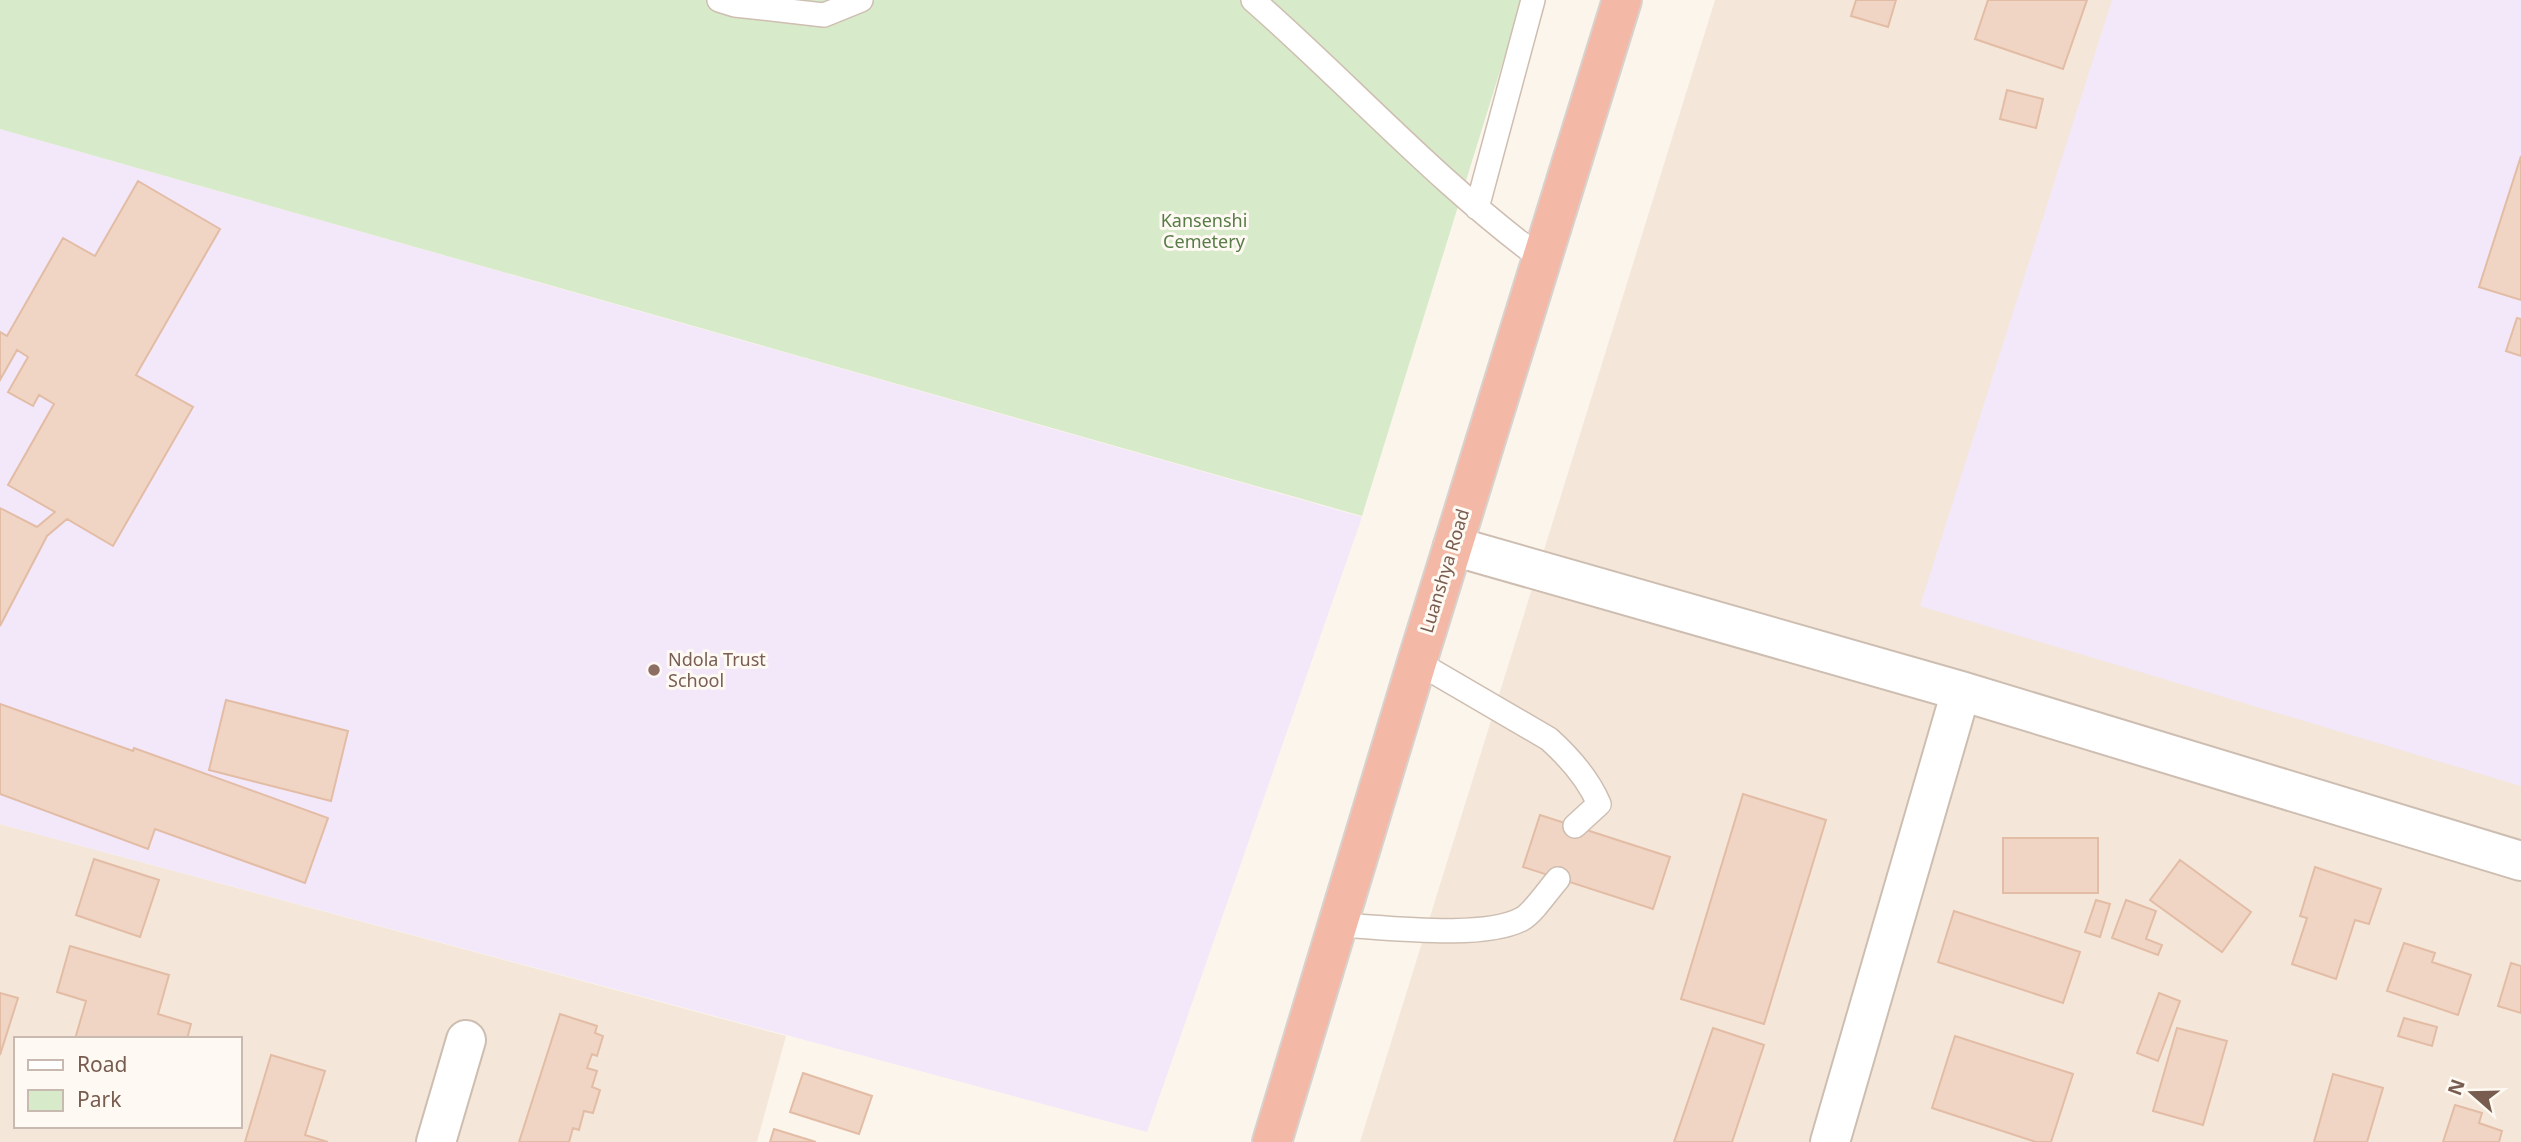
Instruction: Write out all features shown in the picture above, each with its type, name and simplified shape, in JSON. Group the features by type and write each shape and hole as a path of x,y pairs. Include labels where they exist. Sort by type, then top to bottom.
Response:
{"highway":[{"name":"Luanshya Road","path":"1272,1142 1622,0"}],"street":[{"path":"1453,546 1961,691 2521,861"},
{"path":"1830,1142 1961,691"},
{"path":"436,1142 466,1040"}],"lane":[{"path":"719,0 735,5 824,15 861,0"},
{"path":"1254,0 1498,227 1543,260"},
{"path":"1477,208 1533,0"},
{"path":"1417,663 1549,739 1564,752 1590,784 1599,804 1575,827"},
{"path":"1339,925 1473,931 1506,925 1524,919 1558,879"}],"shaded area":[{"path":"1715,0 2521,0 2521,1142 1360,1142"},
{"path":"2112,0 2521,0 2521,786 1920,606"},
{"name":"Ndola Trust School","path":"0,129 1362,517 1147,1132 0,824"},
{"path":"0,824 786,1036 757,1142 0,1142"}],"green space":[{"name":"Kansenshi Cemetery","path":"0,0 1522,0 1362,516 0,129"}],"building":[{"path":"1856,0 1896,0 1888,27 1851,16"},
{"path":"1988,0 2087,0 2063,69 1975,39"},
{"path":"2007,90 2043,99 2036,128 2000,119"},
{"path":"2521,156 2521,300 2479,287"},
{"path":"138,181 220,229 136,375 193,407 113,546 67,519 47,536 0,626 0,508 37,527 55,512 8,485 54,404 39,395 33,406 8,392 28,357 17,350 0,380 0,332 7,336 63,238 95,256"},
{"path":"2517,318 2521,319 2521,356 2506,351"},
{"path":"226,700 348,731 331,801 209,770"},
{"path":"0,704 133,751 134,748 328,818 305,883 155,829 148,849 0,794"},
{"path":"1743,794 1826,820 1764,1024 1681,999"},
{"path":"1540,815 1670,857 1653,909 1523,867"},
{"path":"2003,838 2098,838 2098,893 2003,893"},
{"path":"94,859 159,880 140,937 76,915"},
{"path":"2180,860 2251,912 2222,952 2150,900"},
{"path":"2315,867 2381,889 2369,924 2355,920 2336,979 2292,964 2307,918 2300,916"},
{"path":"2096,900 2110,904 2100,937 2085,932"},
{"path":"2126,900 2156,911 2146,939 2162,945 2158,955 2112,938"},
{"path":"1954,911 2080,952 2063,1003 1938,962"},
{"path":"2404,943 2435,953 2432,962 2471,975 2458,1015 2387,991"},
{"path":"70,946 169,975 158,1014 191,1024 188,1037 76,1037 86,1001 57,992"},
{"path":"2511,963 2521,966 2521,1013 2498,1006"},
{"path":"0,993 18,998 0,1055"},
{"path":"2159,993 2180,1001 2158,1061 2137,1053"},
{"path":"560,1014 597,1026 595,1033 603,1036 597,1056 592,1054 587,1068 597,1071 592,1087 600,1090 593,1113 584,1111 579,1130 573,1128 569,1142 519,1142"},
{"path":"2404,1018 2437,1027 2432,1046 2398,1036"},
{"path":"1713,1028 1764,1045 1732,1142 1674,1142"},
{"path":"2177,1028 2227,1041 2203,1125 2153,1111"},
{"path":"1955,1036 2073,1074 2051,1142 2036,1142 1932,1108"},
{"path":"271,1055 325,1071 305,1135 328,1142 245,1142"},
{"path":"803,1073 872,1096 859,1134 790,1112"},
{"path":"2333,1074 2383,1088 2367,1142 2314,1142"},
{"path":"2455,1105 2482,1113 2479,1123 2502,1131 2499,1142 2443,1142"},
{"path":"774,1129 816,1142 770,1142"}],"place":[{"name":"Ndola Trust School","path":"654,670"}]}
